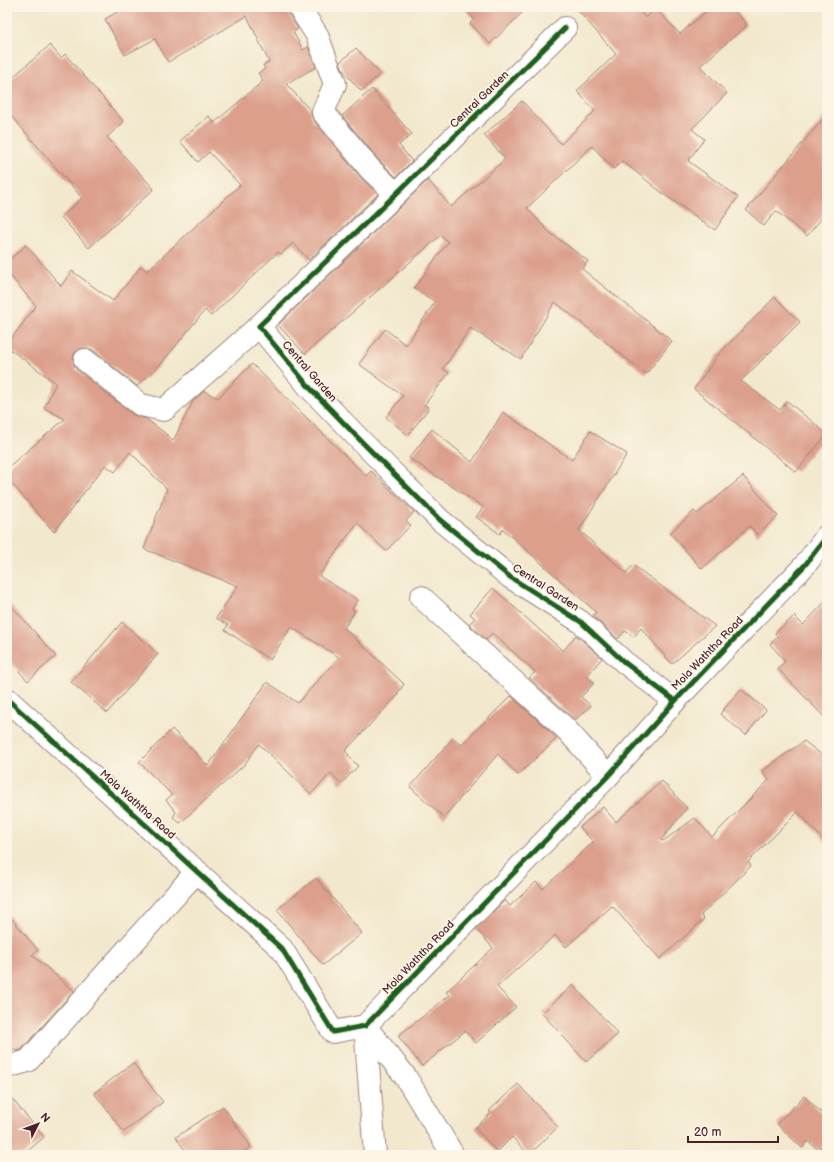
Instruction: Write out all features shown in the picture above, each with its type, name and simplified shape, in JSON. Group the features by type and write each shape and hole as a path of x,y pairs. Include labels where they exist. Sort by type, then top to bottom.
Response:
{"street":[{"path":"299,7 317,35 335,84 323,112 370,169 396,194"},
{"name":"Central Garden","path":"565,28 259,326 309,387 440,520 510,576 581,622 624,662 675,700"},
{"path":"85,360 141,405 164,410 259,326"},
{"name":"Mola Waththa Road","path":"7,699 282,949 333,1032 365,1026 608,776 675,700 805,565 827,536"},
{"path":"421,597 566,729 608,776"},
{"path":"7,1067 28,1061 197,871"},
{"path":"365,1026 375,1155"},
{"path":"365,1026 405,1076 453,1155"}],"building":[{"path":"126,7 287,7 288,14 298,29 293,32 303,50 308,47 316,67 286,84 311,111 313,120 360,177 378,194 309,260 293,243 281,254 278,252 211,316 205,310 161,364 137,386 93,350 87,348 81,348 75,352 73,358 74,365 77,370 133,415 146,419 173,441 193,401 204,391 218,398 252,364 366,476 371,471 414,512 406,521 411,525 386,551 357,523 319,576 358,600 352,609 355,611 344,628 404,684 397,694 398,695 345,751 358,766 341,784 331,773 311,794 259,744 244,765 180,823 173,817 176,812 166,800 172,795 139,762 172,729 208,766 267,682 298,703 339,657 291,627 270,660 225,630 228,625 216,618 238,586 144,549 167,489 130,452 115,472 105,465 54,532 7,478 7,468 65,419 44,408 56,383 7,347 7,344 36,306 7,272 7,262 26,245 61,286 72,271 113,301 141,266 147,271 240,185 209,152 198,162 180,141 209,116 214,123 263,81 258,73 265,69 263,65 269,62 247,16 168,62 155,39 125,55 105,19"},
{"path":"463,7 528,7 490,44 470,23 474,19"},
{"path":"575,7 636,7 646,18 655,8 680,34 711,7 732,7 747,25 700,66 727,93 692,129 704,139 688,161 738,197 715,230 665,195 622,161 614,169 592,146 527,208 549,232 588,261 582,269 672,341 646,374 555,302 521,359 470,328 443,369 449,373 424,405 429,408 408,435 386,417 403,396 359,364 385,329 406,345 435,302 414,288 448,242 441,235 305,354 278,325 428,180 451,207 505,159 484,135 522,101 561,144 595,111 577,91 616,54"},
{"path":"50,45 61,58 65,54 124,122 107,137 154,189 89,248 61,217 82,198 7,111 7,82"},
{"path":"356,48 380,74 361,91 344,72 340,62"},
{"path":"372,89 412,134 399,145 412,161 396,177 379,160 342,116"},
{"path":"827,114 827,212 807,236 776,211 764,226 746,210"},
{"path":"775,297 800,322 741,381 780,410 787,401 827,434 796,472 694,389 719,354"},
{"path":"503,412 572,460 590,431 627,454 579,530 626,573 633,565 715,626 672,664 641,628 634,637 625,631 618,639 593,616 596,612 503,529 500,534 476,517 483,507 409,458 432,429 472,462"},
{"path":"743,476 778,516 757,535 750,526 702,569 670,533 694,511 697,514"},
{"path":"493,588 563,651 576,635 602,658 587,676 594,683 581,697 591,706 575,720 529,678 535,672 492,633 486,640 469,624 475,618 470,614"},
{"path":"827,600 827,720 778,669 785,661 770,644 778,637 775,633 794,616 803,625"},
{"path":"7,601 56,656 28,681 7,658"},
{"path":"122,622 158,654 107,713 71,682"},
{"path":"741,689 766,710 746,735 720,714"},
{"path":"511,696 557,738 518,775 498,754 444,817 410,787 453,738 461,745"},
{"path":"804,741 827,759 827,844 798,812 748,862 751,866 701,915 704,919 660,959 612,906 566,947 555,935 497,987 516,1007 476,1043 465,1031 422,1066 398,1036 450,995 446,992 493,948 476,929 505,900 510,906 536,882 543,889 593,842 580,827 603,807 616,822 662,781 687,808 661,840 663,841 695,818 712,837 769,780 762,771"},
{"path":"316,878 362,933 323,965 277,910"},
{"path":"7,913 38,950 32,955 74,991 21,1050 16,1051 7,1044"},
{"path":"573,985 618,1034 586,1062 542,1013"},
{"path":"133,1063 163,1102 124,1132 94,1093"},
{"path":"518,1084 558,1127 529,1155 512,1137 497,1152 475,1128 491,1113 489,1111"},
{"path":"7,1093 44,1137 23,1155 7,1155"},
{"path":"804,1096 827,1118 827,1155 824,1155 808,1141 802,1148 777,1124"},
{"path":"223,1106 251,1147 238,1155 188,1155 176,1137"}],"cycle path":[{"path":"565,28 259,326 309,387 440,520 510,577 581,622 624,662 675,701"},
{"path":"7,699 282,949 333,1032 365,1026 608,776 675,701 805,565 827,536"}]}
